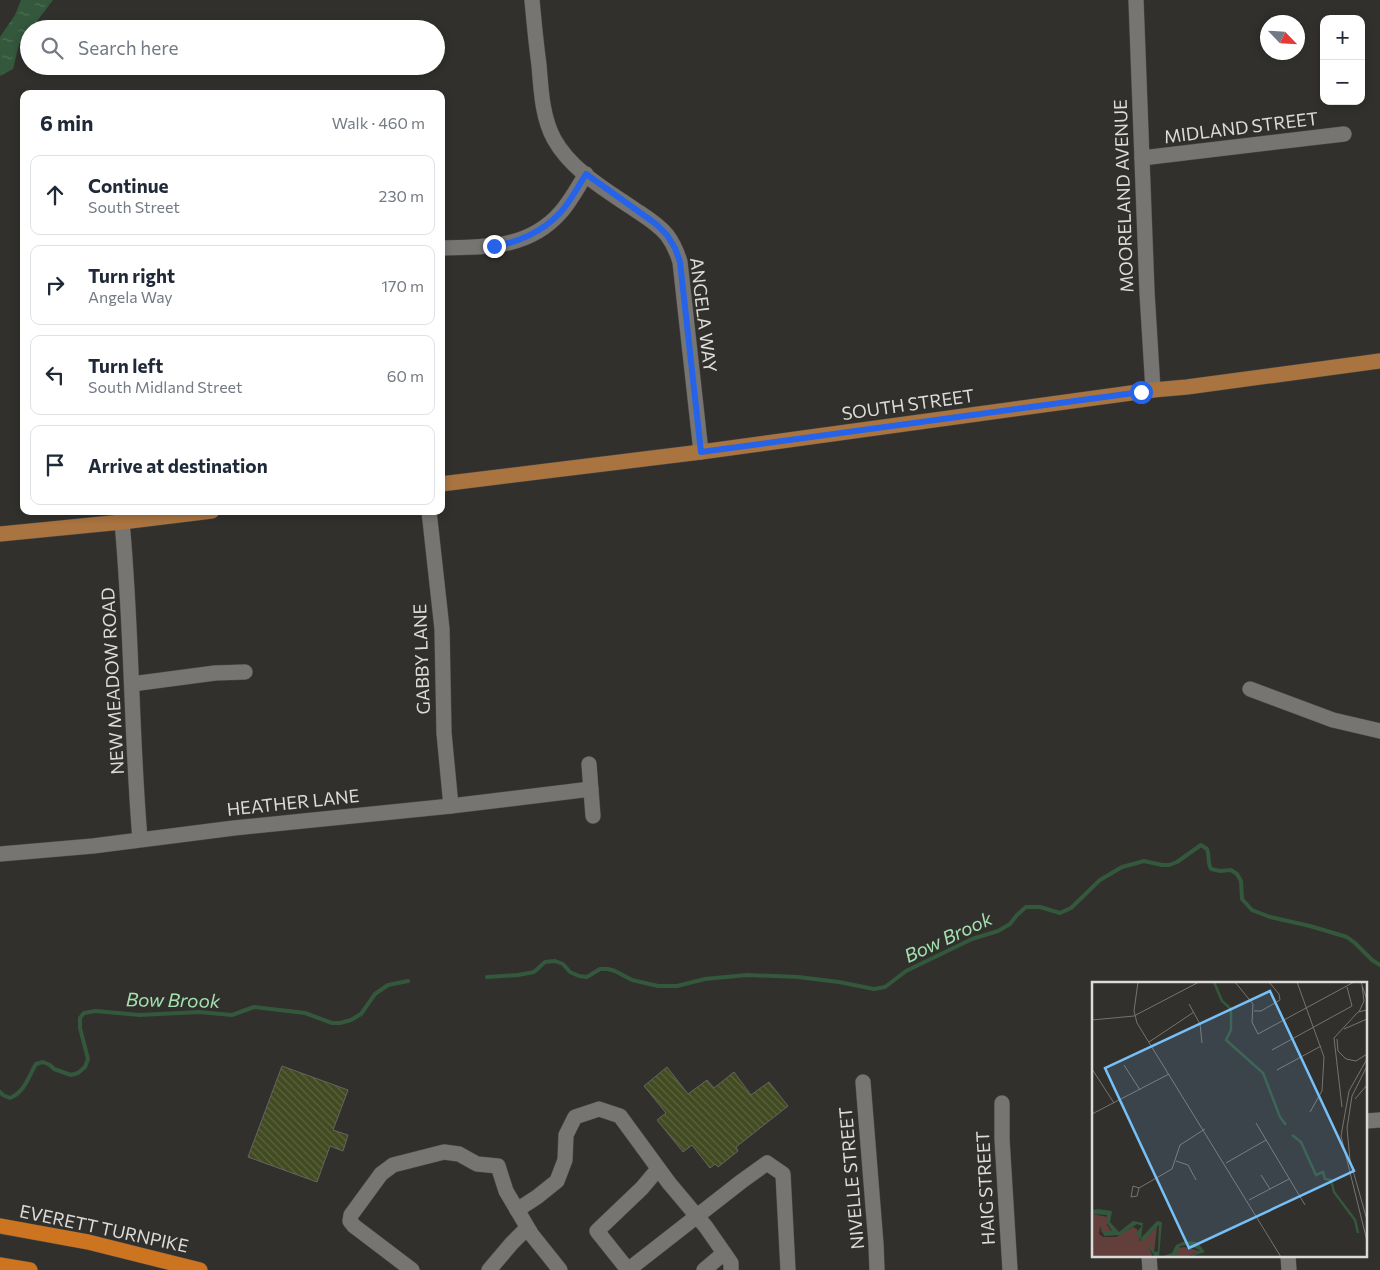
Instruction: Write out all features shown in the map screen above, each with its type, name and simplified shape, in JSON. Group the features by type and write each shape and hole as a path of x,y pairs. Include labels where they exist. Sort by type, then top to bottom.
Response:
{"highway":[{"name":"EVERETT TURNPIKE","path":"0,1226 88,1242 200,1270"},
{"path":"0,1265 30,1270"}],"main road":[{"name":"SOUTH STREET","path":"445,484 701,452 1153,390 1380,362"},
{"path":"0,534 179,515"}],"street":[{"name":"ANGELA WAY","path":"532,0 542,96 548,125 554,139 562,151 586,174 656,224 667,235 675,248 680,262 701,452"},
{"name":"MOORELAND AVENUE","path":"1136,0 1147,292 1153,390"},
{"name":"MIDLAND STREET","path":"1142,158 1344,134"},
{"path":"445,248 483,247 506,244 523,239 542,228 560,213 586,174"},
{"name":"GABBY LANE","path":"429,515 442,629 444,733 451,806"},
{"name":"NEW MEADOW ROAD","path":"122,522 127,579 140,839"},
{"path":"132,684 215,673 245,672"},
{"path":"1250,688 1333,720 1380,731"},
{"path":"589,764 593,816"},
{"name":"HEATHER LANE","path":"0,854 93,846 234,828 451,806 591,789"},
{"name":"NIVELLE STREET","path":"863,1082 877,1270"},
{"name":"HAIG STREET","path":"1002,1103 1002,1139 1010,1270"},
{"path":"517,1210 557,1181 565,1160 566,1136 575,1117 599,1109 620,1116 658,1169 697,1216 724,1253 731,1264 731,1270"},
{"path":"412,1270 354,1226 350,1221 351,1215 381,1174 393,1165 444,1152 459,1154 477,1164 498,1166 506,1191 527,1228 560,1270"},
{"path":"658,1169 642,1188 597,1230 628,1270 767,1163 783,1174 788,1270"},
{"path":"490,1270 512,1242 527,1228"},
{"path":"704,1270 724,1253"}],"water":[{"path":"21,0 53,0 38,20 20,20 20,43 13,69 0,76 0,37 15,15"}],"building":[{"path":"282,1066 348,1090 333,1130 348,1135 343,1151 330,1146 317,1182 248,1157"},
{"path":"667,1067 688,1094 707,1080 714,1088 734,1072 751,1095 769,1082 788,1106 736,1147 738,1151 718,1167 715,1164 710,1168 692,1145 683,1152 657,1120 666,1113 644,1086"}],"waterway":[{"name":"Bow Brook","path":"487,977 534,972 545,962 555,961 563,964 570,972 579,976 587,977 600,969 608,969 632,980 658,986 677,986 705,979 747,975 798,977 874,989 885,987 906,971 972,939 998,931 1010,924 1026,907 1040,907 1060,913 1071,908 1100,880 1122,867 1144,861 1169,865 1177,862 1201,845 1207,849 1211,869 1220,871 1231,870 1237,874 1241,881 1242,899 1252,910 1270,917 1347,937 1380,965"},
{"name":"Bow Brook","path":"0,1092 10,1098 19,1092 26,1084 36,1064 43,1062 54,1069 71,1075 78,1073 85,1067 88,1059 80,1028 80,1018 84,1013 95,1011 140,1015 199,1012 232,1015 254,1007 305,1013 332,1023 340,1023 351,1020 361,1014 375,994 388,985 408,981"}],"route":[{"path":"494,246 523,239 542,228 560,213 586,174 656,224 667,235 675,248 680,262 701,452 1141,392"}]}
